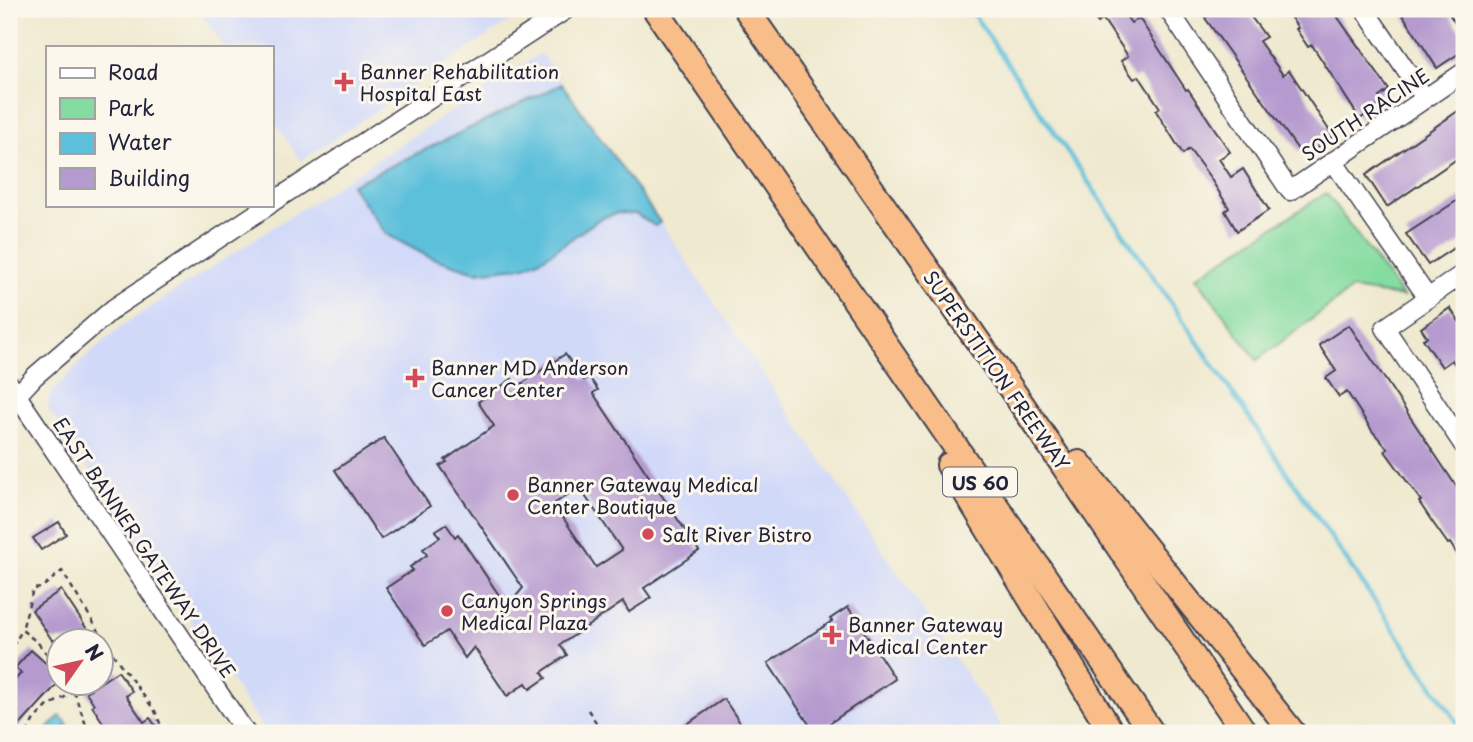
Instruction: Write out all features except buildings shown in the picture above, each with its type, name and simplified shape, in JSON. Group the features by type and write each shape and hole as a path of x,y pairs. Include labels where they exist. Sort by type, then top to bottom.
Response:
{"highway":[{"name":"US 60","path":"655,9 1152,733"},
{"name":"SUPERSTITION FREEWAY","path":"746,9 1021,403 1245,733"},
{"path":"807,230 1112,733"},
{"path":"1021,403 1046,421 1293,733"}],"street":[{"path":"273,202 567,9"},
{"name":"SOUTH RACINE","path":"1168,9 1290,191 1464,72"},
{"path":"1364,9 1425,98"},
{"path":"1333,161 1428,299"},
{"path":"11,394 114,308 267,206"},
{"path":"1464,273 1385,328 1464,446"},
{"name":"EAST BANNER GATEWAY DRIVE","path":"11,394 246,733"}],"path":[{"path":"9,666 13,646 22,630 33,589 41,588 62,571 96,626"},
{"path":"22,630 46,653"},
{"path":"116,658 155,711 167,733"},
{"path":"27,733 34,719 48,706 66,696"},
{"path":"75,696 89,733"},
{"path":"588,710 603,733"}],"shaded area":[{"name":"Banner Rehabilitation Hospital East","path":"198,9 512,9 517,16 301,161 273,120 273,46 223,46"},
{"name":"Banner MD Anderson Cancer Center","path":"541,53 660,222 1006,733 266,733 48,408 50,395 81,361 123,325"}],"green space":[{"path":"1326,193 1403,297 1352,289 1257,360 1196,277"}],"water":[{"path":"562,84 660,222 655,226 636,214 618,213 601,218 545,257 526,266 476,272 429,257 386,234 351,185"},
{"path":"60,716 68,724 60,733 44,733"}],"waterway":[{"path":"970,9 1464,732"}],"place":[{"name":"Banner Rehabilitation Hospital East","path":"344,82"},
{"name":"Banner MD Anderson Cancer Center","path":"415,378"},
{"name":"Banner Gateway Medical Center Boutique","path":"513,495"},
{"name":"Salt River Bistro","path":"648,534"},
{"name":"Canyon Springs Medical Plaza","path":"447,611"},
{"name":"Banner Gateway Medical Center","path":"832,635"}]}
